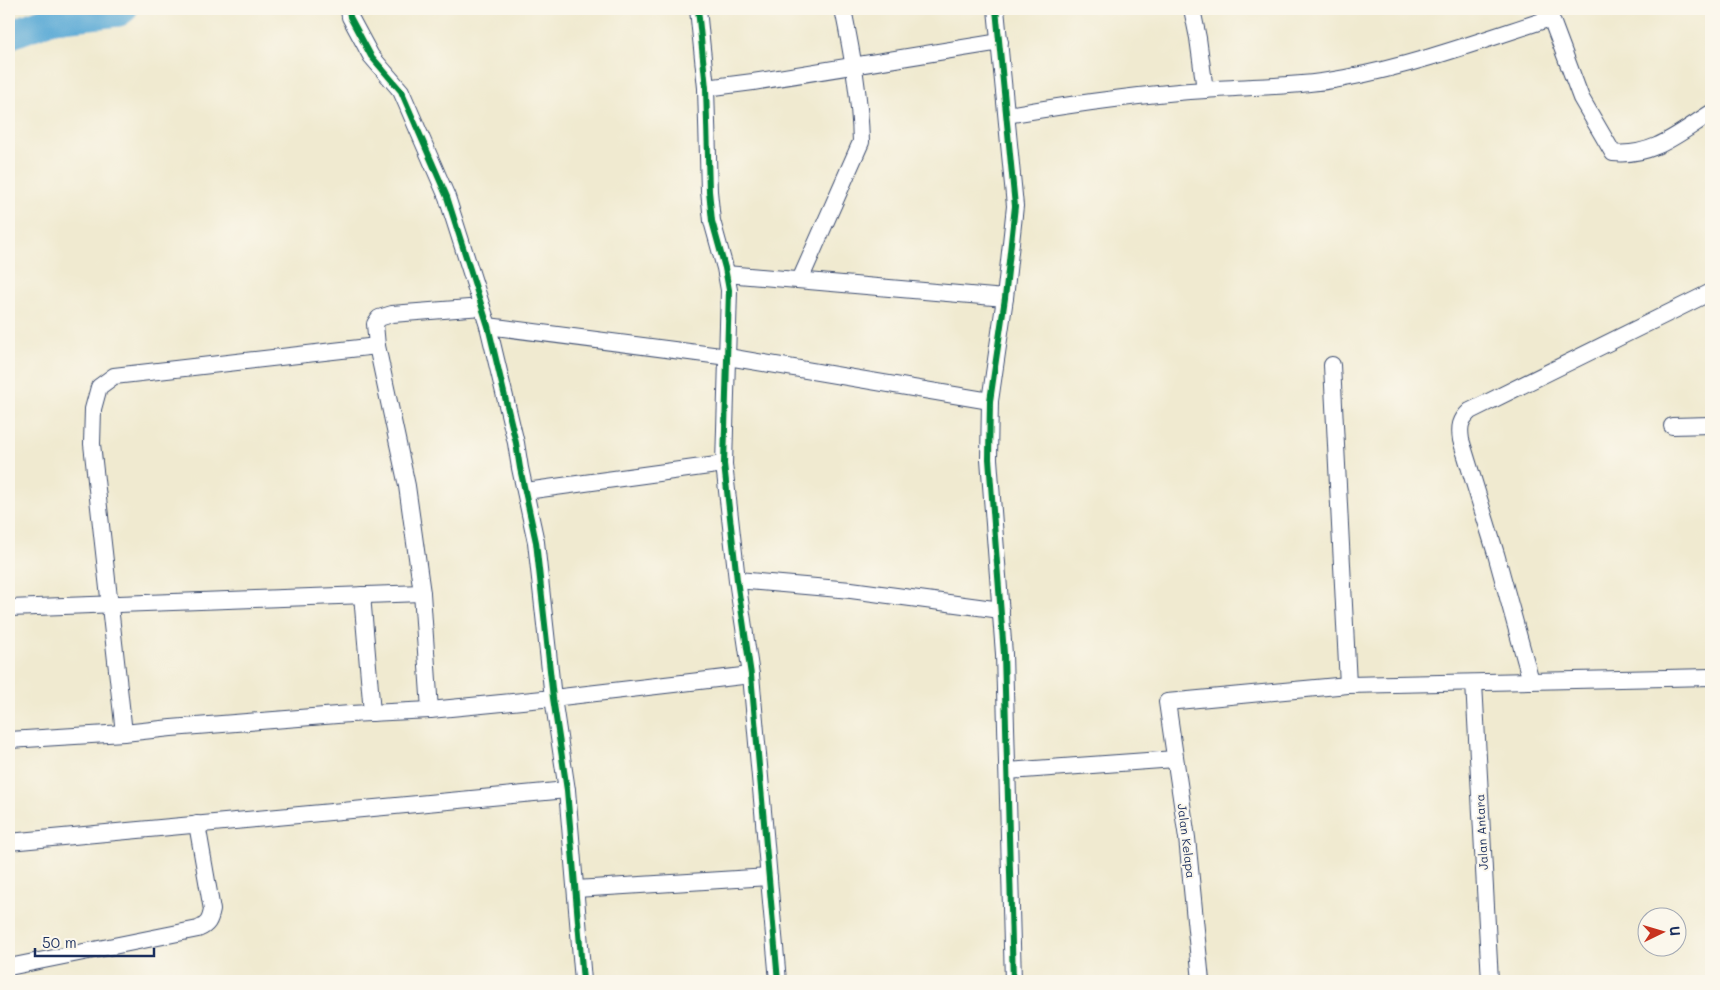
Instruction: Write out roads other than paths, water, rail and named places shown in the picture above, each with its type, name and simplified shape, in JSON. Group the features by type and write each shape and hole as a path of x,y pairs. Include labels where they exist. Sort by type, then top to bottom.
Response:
{"street":[{"path":"349,9 350,17 371,56 402,91 447,197 488,326 516,443 536,542 553,698 567,790 583,981"},
{"path":"698,9 706,88 711,211 728,290 728,357 724,464 737,580 751,675 778,981"},
{"path":"800,280 861,142 861,123 854,65 843,9"},
{"path":"996,9 1015,206 1005,298 990,401 989,459 1004,654 1013,981"},
{"path":"1192,9 1205,90"},
{"path":"1007,115 1090,101 1343,79 1390,69 1551,13 1581,98 1613,153 1636,153 1655,148 1711,113"},
{"path":"706,88 1000,42"},
{"path":"726,274 1005,298"},
{"path":"1531,681 1496,554 1461,440 1460,427 1462,418 1470,411 1711,292"},
{"path":"430,710 422,592 407,486 377,346 375,324 379,318 392,314 482,307"},
{"path":"488,326 728,357 990,401"},
{"path":"124,734 92,444 93,409 99,387 114,376 377,346"},
{"path":"1332,365 1348,685 1711,677"},
{"path":"1672,426 1711,425"},
{"path":"526,491 724,464"},
{"path":"737,580 852,590 1001,610"},
{"path":"9,608 422,592"},
{"path":"362,595 372,713"},
{"path":"9,740 124,734 171,728 430,710 751,675"},
{"name":"Jalan Antara","path":"1474,683 1490,981"},
{"name":"Jalan Kelapa","path":"1201,981 1187,838 1167,702 1348,685"},
{"path":"1008,771 1175,759"},
{"path":"9,842 567,790"},
{"path":"9,967 198,929 205,926 210,920 212,910 197,824"},
{"path":"576,889 769,877"}],"waterway":[{"path":"9,35 52,19 119,12 123,9"}]}
